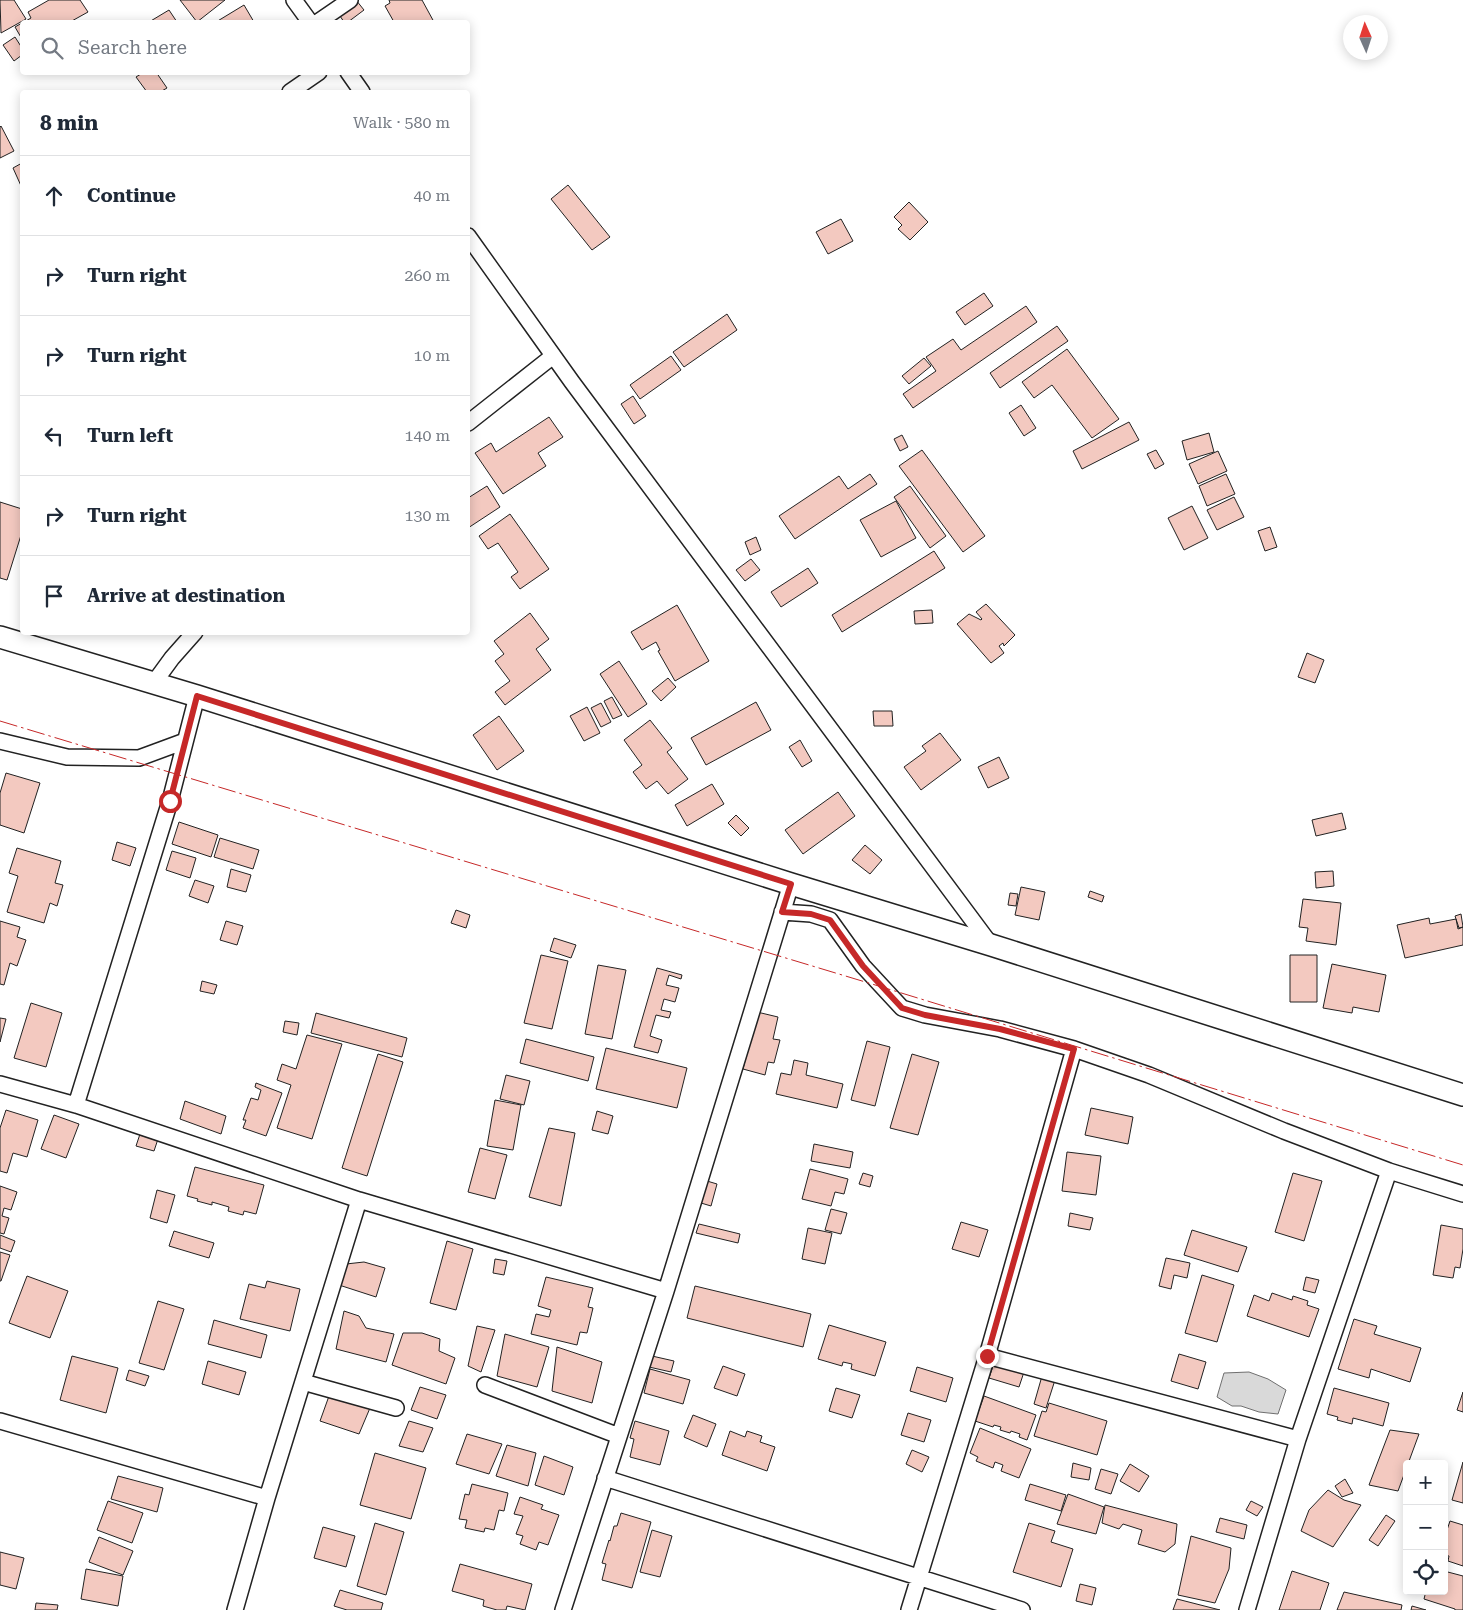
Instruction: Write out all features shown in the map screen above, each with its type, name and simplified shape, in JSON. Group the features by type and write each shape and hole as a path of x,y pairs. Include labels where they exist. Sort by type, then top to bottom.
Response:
{"main road":[{"path":"0,637 197,696 1463,1094"}],"street":[{"path":"294,0 309,20"},
{"path":"321,20 350,0"},
{"path":"293,90 315,75"},
{"path":"350,75 361,90"},
{"path":"470,239 553,356 991,945"},
{"path":"470,421 553,356"},
{"path":"153,684 172,658 193,635"},
{"path":"76,1105 170,801 197,696"},
{"path":"0,740 67,757 139,758 185,741"},
{"path":"563,1610 666,1291 791,884"},
{"path":"782,912 811,914 830,920 863,966 902,1008 925,1015 1000,1029 1074,1049 1149,1075 1284,1131 1390,1171 1463,1194"},
{"path":"909,1610 987,1356 1074,1049"},
{"path":"0,1084 76,1105 359,1200 666,1291"},
{"path":"1247,1610 1298,1439 1390,1171"},
{"path":"235,1610 267,1498 359,1200"},
{"path":"987,1356 1298,1439"},
{"path":"303,1382 396,1408"},
{"path":"486,1385 619,1436"},
{"path":"0,1421 267,1498"},
{"path":"605,1478 1022,1610"}],"shaded area":[{"path":"1249,1372 1268,1379 1286,1390 1278,1414 1259,1412 1241,1406 1232,1406 1217,1397 1224,1373"}],"building":[{"path":"0,0 14,0 26,19 20,20 20,22 1,33"},
{"path":"49,0 80,0 88,12 74,20 28,20 31,18 28,12"},
{"path":"180,0 225,0 200,20 195,20"},
{"path":"356,0 364,10 351,20 343,20 338,13"},
{"path":"389,0 422,0 433,20 393,20 385,6 390,3"},
{"path":"244,5 253,20 219,20"},
{"path":"169,10 176,20 152,20"},
{"path":"20,24 20,36 15,27"},
{"path":"15,37 20,45 20,56 14,61 3,45"},
{"path":"139,75 158,75 167,88 164,90 146,90 136,77"},
{"path":"0,127 14,151 0,158"},
{"path":"20,164 20,184 13,168"},
{"path":"568,185 610,237 592,250 551,199"},
{"path":"909,202 928,222 910,240 898,229 902,225 894,217"},
{"path":"841,219 853,241 828,254 816,232"},
{"path":"984,293 993,306 965,325 956,312"},
{"path":"1026,306 1037,322 913,408 903,394 936,371 926,357 953,339 961,350"},
{"path":"727,314 737,330 684,367 673,352"},
{"path":"1057,326 1068,341 1000,388 990,373"},
{"path":"1067,349 1119,419 1092,438 1052,385 1034,398 1022,382"},
{"path":"671,356 681,370 640,399 630,385"},
{"path":"924,358 931,366 909,384 902,376"},
{"path":"633,396 646,416 634,424 621,404"},
{"path":"1021,405 1036,428 1024,436 1009,413"},
{"path":"549,417 563,437 538,453 546,466 503,494 475,453 491,443 496,452"},
{"path":"1129,422 1139,440 1082,469 1073,451"},
{"path":"1209,433 1214,452 1187,460 1182,441"},
{"path":"902,435 908,447 900,451 894,439"},
{"path":"922,450 985,536 963,552 899,466"},
{"path":"1156,450 1164,464 1155,469 1147,454"},
{"path":"1218,451 1227,471 1198,484 1189,464"},
{"path":"870,474 877,484 795,539 779,516 839,476 848,489"},
{"path":"1226,474 1235,494 1207,506 1199,486"},
{"path":"487,486 500,507 470,527 470,497"},
{"path":"910,486 946,536 930,548 894,497"},
{"path":"1234,497 1244,517 1217,530 1207,510"},
{"path":"896,501 916,538 881,557 860,520"},
{"path":"0,502 20,508 20,538 7,580 0,578"},
{"path":"1192,506 1208,538 1184,550 1168,518"},
{"path":"510,514 549,569 520,589 511,577 518,572 498,543 488,549 479,536"},
{"path":"1270,527 1277,547 1265,551 1258,531"},
{"path":"756,537 761,550 750,555 745,542"},
{"path":"934,551 945,568 842,632 832,615"},
{"path":"751,559 760,570 745,581 736,570"},
{"path":"808,568 818,583 781,607 771,592"},
{"path":"986,604 1015,635 1004,646 1003,643 999,646 1004,653 991,663 957,624 969,614 981,620 976,612"},
{"path":"677,605 709,661 675,681 658,651 660,650 656,642 642,650 631,632"},
{"path":"932,610 933,623 915,624 914,611"},
{"path":"530,613 549,639 536,649 551,670 505,705 495,692 510,681 495,661 504,654 494,641"},
{"path":"1307,653 1324,660 1315,683 1298,677"},
{"path":"619,661 647,704 628,717 600,674"},
{"path":"668,678 676,687 661,701 652,691"},
{"path":"612,697 622,715 613,719 604,701"},
{"path":"756,702 771,730 706,765 691,738"},
{"path":"601,703 611,722 601,727 591,708"},
{"path":"587,707 600,733 584,741 570,716"},
{"path":"873,711 892,711 893,726 874,726"},
{"path":"499,716 524,751 497,770 473,735"},
{"path":"650,720 672,748 667,752 688,779 668,794 657,781 646,789 633,772 642,765 624,740"},
{"path":"940,733 961,760 921,790 904,767 926,751 922,746"},
{"path":"800,740 812,761 802,767 789,747"},
{"path":"999,757 1009,778 988,788 978,767"},
{"path":"6,773 40,783 24,833 0,825 0,793"},
{"path":"712,784 724,804 687,826 675,805"},
{"path":"838,792 855,816 803,854 785,830"},
{"path":"1342,813 1346,829 1316,836 1312,820"},
{"path":"736,815 749,828 741,836 728,823"},
{"path":"179,822 218,835 211,857 172,844"},
{"path":"220,838 259,850 253,869 214,857"},
{"path":"117,842 136,848 130,866 112,860"},
{"path":"865,845 882,860 870,874 852,860"},
{"path":"17,848 61,861 55,883 63,885 57,906 50,903 44,923 7,912 18,876 9,873"},
{"path":"172,851 196,858 190,878 166,870"},
{"path":"231,869 251,875 246,892 227,887"},
{"path":"1333,871 1334,886 1316,888 1315,872"},
{"path":"195,880 214,886 208,903 189,896"},
{"path":"1021,887 1045,892 1039,920 1015,915"},
{"path":"1090,891 1104,896 1102,902 1088,897"},
{"path":"1010,893 1018,894 1016,906 1008,905"},
{"path":"1303,899 1341,903 1336,945 1306,941 1308,928 1299,927"},
{"path":"456,910 470,915 466,928 451,923"},
{"path":"1461,914 1463,927 1459,928 1455,916"},
{"path":"1429,918 1430,924 1456,919 1458,929 1463,927 1463,945 1405,958 1397,925"},
{"path":"0,921 20,927 17,937 26,940 17,966 10,963 4,985 0,984"},
{"path":"226,921 243,926 237,945 220,940"},
{"path":"554,938 576,945 571,958 550,951"},
{"path":"541,955 568,961 552,1029 524,1023"},
{"path":"1290,955 1317,955 1317,1002 1290,1002"},
{"path":"1332,964 1386,975 1379,1012 1353,1007 1352,1013 1323,1008"},
{"path":"598,965 626,970 612,1039 585,1034"},
{"path":"657,968 682,975 681,979 669,975 666,985 679,988 675,1002 664,999 661,1010 671,1012 669,1018 656,1015 650,1036 662,1040 658,1053 634,1047"},
{"path":"202,981 217,985 214,994 200,991"},
{"path":"31,1003 62,1013 46,1067 14,1058"},
{"path":"757,1012 778,1017 773,1039 780,1040 774,1063 768,1062 765,1075 743,1069"},
{"path":"316,1013 407,1038 402,1057 311,1033"},
{"path":"0,1018 6,1019 0,1042"},
{"path":"285,1021 299,1023 297,1035 283,1032"},
{"path":"307,1035 342,1044 312,1139 277,1128 291,1085 277,1080 282,1064 296,1069"},
{"path":"526,1039 594,1057 588,1081 520,1063"},
{"path":"867,1041 890,1047 875,1106 851,1100"},
{"path":"606,1048 687,1068 677,1108 596,1089"},
{"path":"378,1054 403,1062 367,1176 342,1168"},
{"path":"912,1054 939,1062 918,1135 890,1128"},
{"path":"794,1060 808,1063 806,1075 843,1084 837,1108 776,1094 781,1073 791,1075"},
{"path":"506,1075 530,1081 524,1105 500,1099"},
{"path":"256,1083 282,1093 266,1136 243,1128 246,1120 243,1120 251,1098 258,1100 261,1090 255,1087"},
{"path":"495,1100 521,1105 513,1150 487,1146"},
{"path":"185,1101 226,1116 221,1134 180,1119"},
{"path":"1091,1108 1133,1117 1128,1144 1085,1135"},
{"path":"6,1110 38,1120 27,1157 13,1153 7,1173 0,1171 0,1128"},
{"path":"597,1111 613,1116 608,1134 592,1130"},
{"path":"54,1115 79,1124 66,1158 41,1149"},
{"path":"549,1128 575,1133 561,1206 529,1197"},
{"path":"140,1134 158,1139 154,1151 136,1146"},
{"path":"814,1144 853,1152 850,1168 811,1161"},
{"path":"480,1148 507,1155 495,1199 468,1192"},
{"path":"1067,1152 1101,1156 1096,1195 1062,1191"},
{"path":"195,1167 264,1185 256,1214 244,1211 243,1215 228,1211 229,1207 212,1202 212,1205 187,1196"},
{"path":"810,1169 848,1179 844,1194 835,1192 831,1206 802,1199"},
{"path":"863,1173 873,1176 870,1187 859,1184"},
{"path":"1293,1173 1322,1181 1304,1241 1275,1232"},
{"path":"707,1181 717,1184 711,1206 701,1203"},
{"path":"0,1186 17,1192 11,1210 4,1208 2,1216 9,1218 4,1234 0,1233"},
{"path":"157,1190 175,1195 167,1223 150,1218"},
{"path":"831,1209 847,1213 841,1234 825,1230"},
{"path":"1070,1213 1093,1218 1090,1230 1068,1226"},
{"path":"961,1222 988,1230 979,1257 952,1249"},
{"path":"699,1224 740,1234 738,1243 696,1233"},
{"path":"1441,1225 1463,1229 1463,1249 1460,1268 1455,1267 1453,1278 1433,1275"},
{"path":"808,1228 832,1233 825,1264 802,1259"},
{"path":"1192,1230 1247,1247 1238,1272 1184,1255"},
{"path":"174,1231 214,1243 209,1258 169,1246"},
{"path":"0,1235 15,1241 11,1252 0,1248"},
{"path":"447,1241 473,1249 456,1310 430,1303"},
{"path":"0,1252 10,1255 1,1281 0,1281"},
{"path":"1166,1258 1190,1263 1187,1278 1174,1275 1171,1289 1159,1286"},
{"path":"495,1259 507,1261 504,1275 493,1273"},
{"path":"364,1262 385,1268 376,1297 339,1285 346,1264"},
{"path":"1202,1275 1234,1285 1217,1342 1185,1333"},
{"path":"27,1276 68,1291 50,1338 9,1323"},
{"path":"546,1277 593,1288 588,1307 593,1308 587,1333 580,1332 577,1345 531,1334 536,1314 549,1317 551,1310 538,1306"},
{"path":"1306,1277 1319,1280 1315,1293 1303,1290"},
{"path":"267,1281 300,1289 290,1331 240,1319 249,1284 265,1288"},
{"path":"695,1286 811,1314 803,1347 687,1318"},
{"path":"1272,1293 1292,1300 1293,1296 1308,1301 1307,1305 1319,1309 1309,1337 1247,1316 1254,1295 1269,1301"},
{"path":"158,1301 184,1309 164,1370 139,1363"},
{"path":"344,1311 359,1316 366,1328 394,1334 386,1362 336,1349"},
{"path":"1354,1319 1377,1326 1374,1334 1421,1348 1410,1382 1371,1369 1369,1378 1338,1369"},
{"path":"214,1320 267,1335 261,1358 208,1344"},
{"path":"829,1325 886,1342 875,1376 851,1369 852,1364 843,1362 842,1366 818,1359"},
{"path":"477,1326 495,1330 481,1372 468,1366"},
{"path":"403,1333 422,1333 440,1339 439,1351 455,1358 446,1384 392,1365"},
{"path":"505,1334 549,1347 537,1387 497,1376"},
{"path":"557,1347 602,1362 592,1403 552,1391"},
{"path":"1179,1354 1206,1362 1198,1389 1171,1381"},
{"path":"72,1356 118,1368 106,1413 60,1400"},
{"path":"652,1356 674,1361 671,1372 649,1367"},
{"path":"208,1361 246,1372 239,1395 202,1384"},
{"path":"994,1363 1024,1372 1019,1387 989,1378"},
{"path":"723,1366 745,1374 737,1396 714,1388"},
{"path":"917,1367 953,1378 946,1402 910,1391"},
{"path":"650,1369 690,1380 683,1404 644,1393"},
{"path":"129,1370 149,1376 145,1386 126,1380"},
{"path":"1042,1376 1055,1380 1046,1408 1034,1404"},
{"path":"420,1387 446,1395 437,1419 411,1410"},
{"path":"836,1388 860,1395 852,1418 829,1411"},
{"path":"1334,1388 1389,1403 1383,1426 1353,1418 1352,1424 1337,1420 1338,1417 1327,1414"},
{"path":"1463,1392 1463,1412 1457,1410"},
{"path":"329,1396 370,1408 359,1434 320,1421"},
{"path":"984,1396 1036,1415 1027,1440 1019,1437 1020,1434 1000,1430 1001,1427 994,1425 993,1427 975,1421"},
{"path":"1049,1403 1107,1421 1097,1455 1034,1436 1042,1411 1046,1412"},
{"path":"908,1413 931,1420 924,1442 901,1435"},
{"path":"693,1415 716,1424 707,1447 684,1437"},
{"path":"409,1421 433,1428 423,1452 399,1446"},
{"path":"635,1421 669,1431 660,1465 630,1457 634,1439 630,1438"},
{"path":"980,1428 1031,1449 1019,1478 1001,1471 1003,1465 995,1462 993,1468 976,1461 978,1457 970,1453"},
{"path":"1390,1430 1419,1434 1409,1460 1403,1460 1403,1477 1398,1491 1369,1485"},
{"path":"730,1431 745,1437 747,1431 762,1436 760,1442 775,1447 767,1471 722,1455"},
{"path":"467,1434 502,1444 489,1474 456,1464"},
{"path":"507,1445 536,1453 528,1486 496,1476"},
{"path":"912,1450 929,1457 922,1472 906,1464"},
{"path":"375,1453 426,1468 411,1519 360,1505"},
{"path":"544,1456 573,1467 564,1495 535,1485"},
{"path":"1463,1462 1463,1503 1452,1500"},
{"path":"1073,1463 1091,1468 1089,1480 1071,1477"},
{"path":"1130,1464 1149,1476 1139,1492 1120,1481"},
{"path":"1101,1469 1118,1474 1111,1494 1095,1489"},
{"path":"118,1476 163,1488 157,1512 111,1499"},
{"path":"1345,1479 1353,1493 1342,1497 1335,1486"},
{"path":"472,1484 508,1493 504,1511 499,1510 494,1530 485,1528 484,1532 465,1528 467,1520 459,1519 465,1494 469,1495"},
{"path":"1030,1484 1066,1495 1061,1511 1025,1500"},
{"path":"1328,1490 1344,1500 1361,1505 1333,1547 1301,1531 1309,1510"},
{"path":"1068,1494 1104,1507 1096,1534 1057,1524"},
{"path":"520,1497 543,1505 541,1509 559,1515 548,1545 539,1542 536,1550 520,1544 523,1536 516,1534 523,1516 514,1514"},
{"path":"108,1501 143,1513 132,1543 97,1530"},
{"path":"1251,1501 1263,1507 1257,1516 1246,1510"},
{"path":"1105,1505 1177,1524 1175,1544 1165,1552 1138,1544 1142,1530 1123,1524 1119,1529 1102,1523"},
{"path":"621,1513 651,1522 632,1588 602,1580 606,1564 602,1563 614,1526 617,1526"},
{"path":"1386,1515 1395,1521 1378,1546 1369,1540"},
{"path":"1220,1518 1247,1525 1244,1539 1216,1532"},
{"path":"1450,1521 1463,1525 1463,1566 1448,1561 1448,1527"},
{"path":"375,1523 404,1532 386,1595 357,1586"},
{"path":"1029,1523 1055,1531 1051,1542 1073,1549 1061,1587 1013,1572"},
{"path":"323,1527 355,1536 346,1567 314,1558"},
{"path":"652,1530 672,1536 660,1577 640,1572"},
{"path":"1191,1536 1231,1548 1229,1569 1215,1603 1178,1595"},
{"path":"99,1537 133,1551 123,1575 89,1562"},
{"path":"0,1552 24,1558 16,1589 0,1585"},
{"path":"460,1564 532,1584 525,1610 507,1606 506,1610 497,1610 483,1606 484,1600 452,1591"},
{"path":"86,1569 123,1576 118,1606 81,1599"},
{"path":"1292,1571 1329,1583 1320,1610 1279,1610"},
{"path":"1448,1572 1463,1576 1463,1610 1455,1610 1424,1599 1425,1595 1448,1595"},
{"path":"1080,1584 1096,1588 1092,1605 1076,1601"},
{"path":"340,1590 383,1603 381,1610 347,1610 334,1606"},
{"path":"1344,1592 1402,1605 1401,1610 1337,1610"},
{"path":"1177,1599 1220,1610 1173,1610"},
{"path":"36,1603 58,1605 57,1610 35,1610"},
{"path":"1412,1606 1426,1610 1411,1610"}],"power":[{"path":"0,721 872,984 1463,1165"}],"route":[{"path":"170,801 197,696 791,884 782,912 811,914 830,920 863,966 902,1008 925,1015 1000,1029 1074,1049 987,1356"}]}
